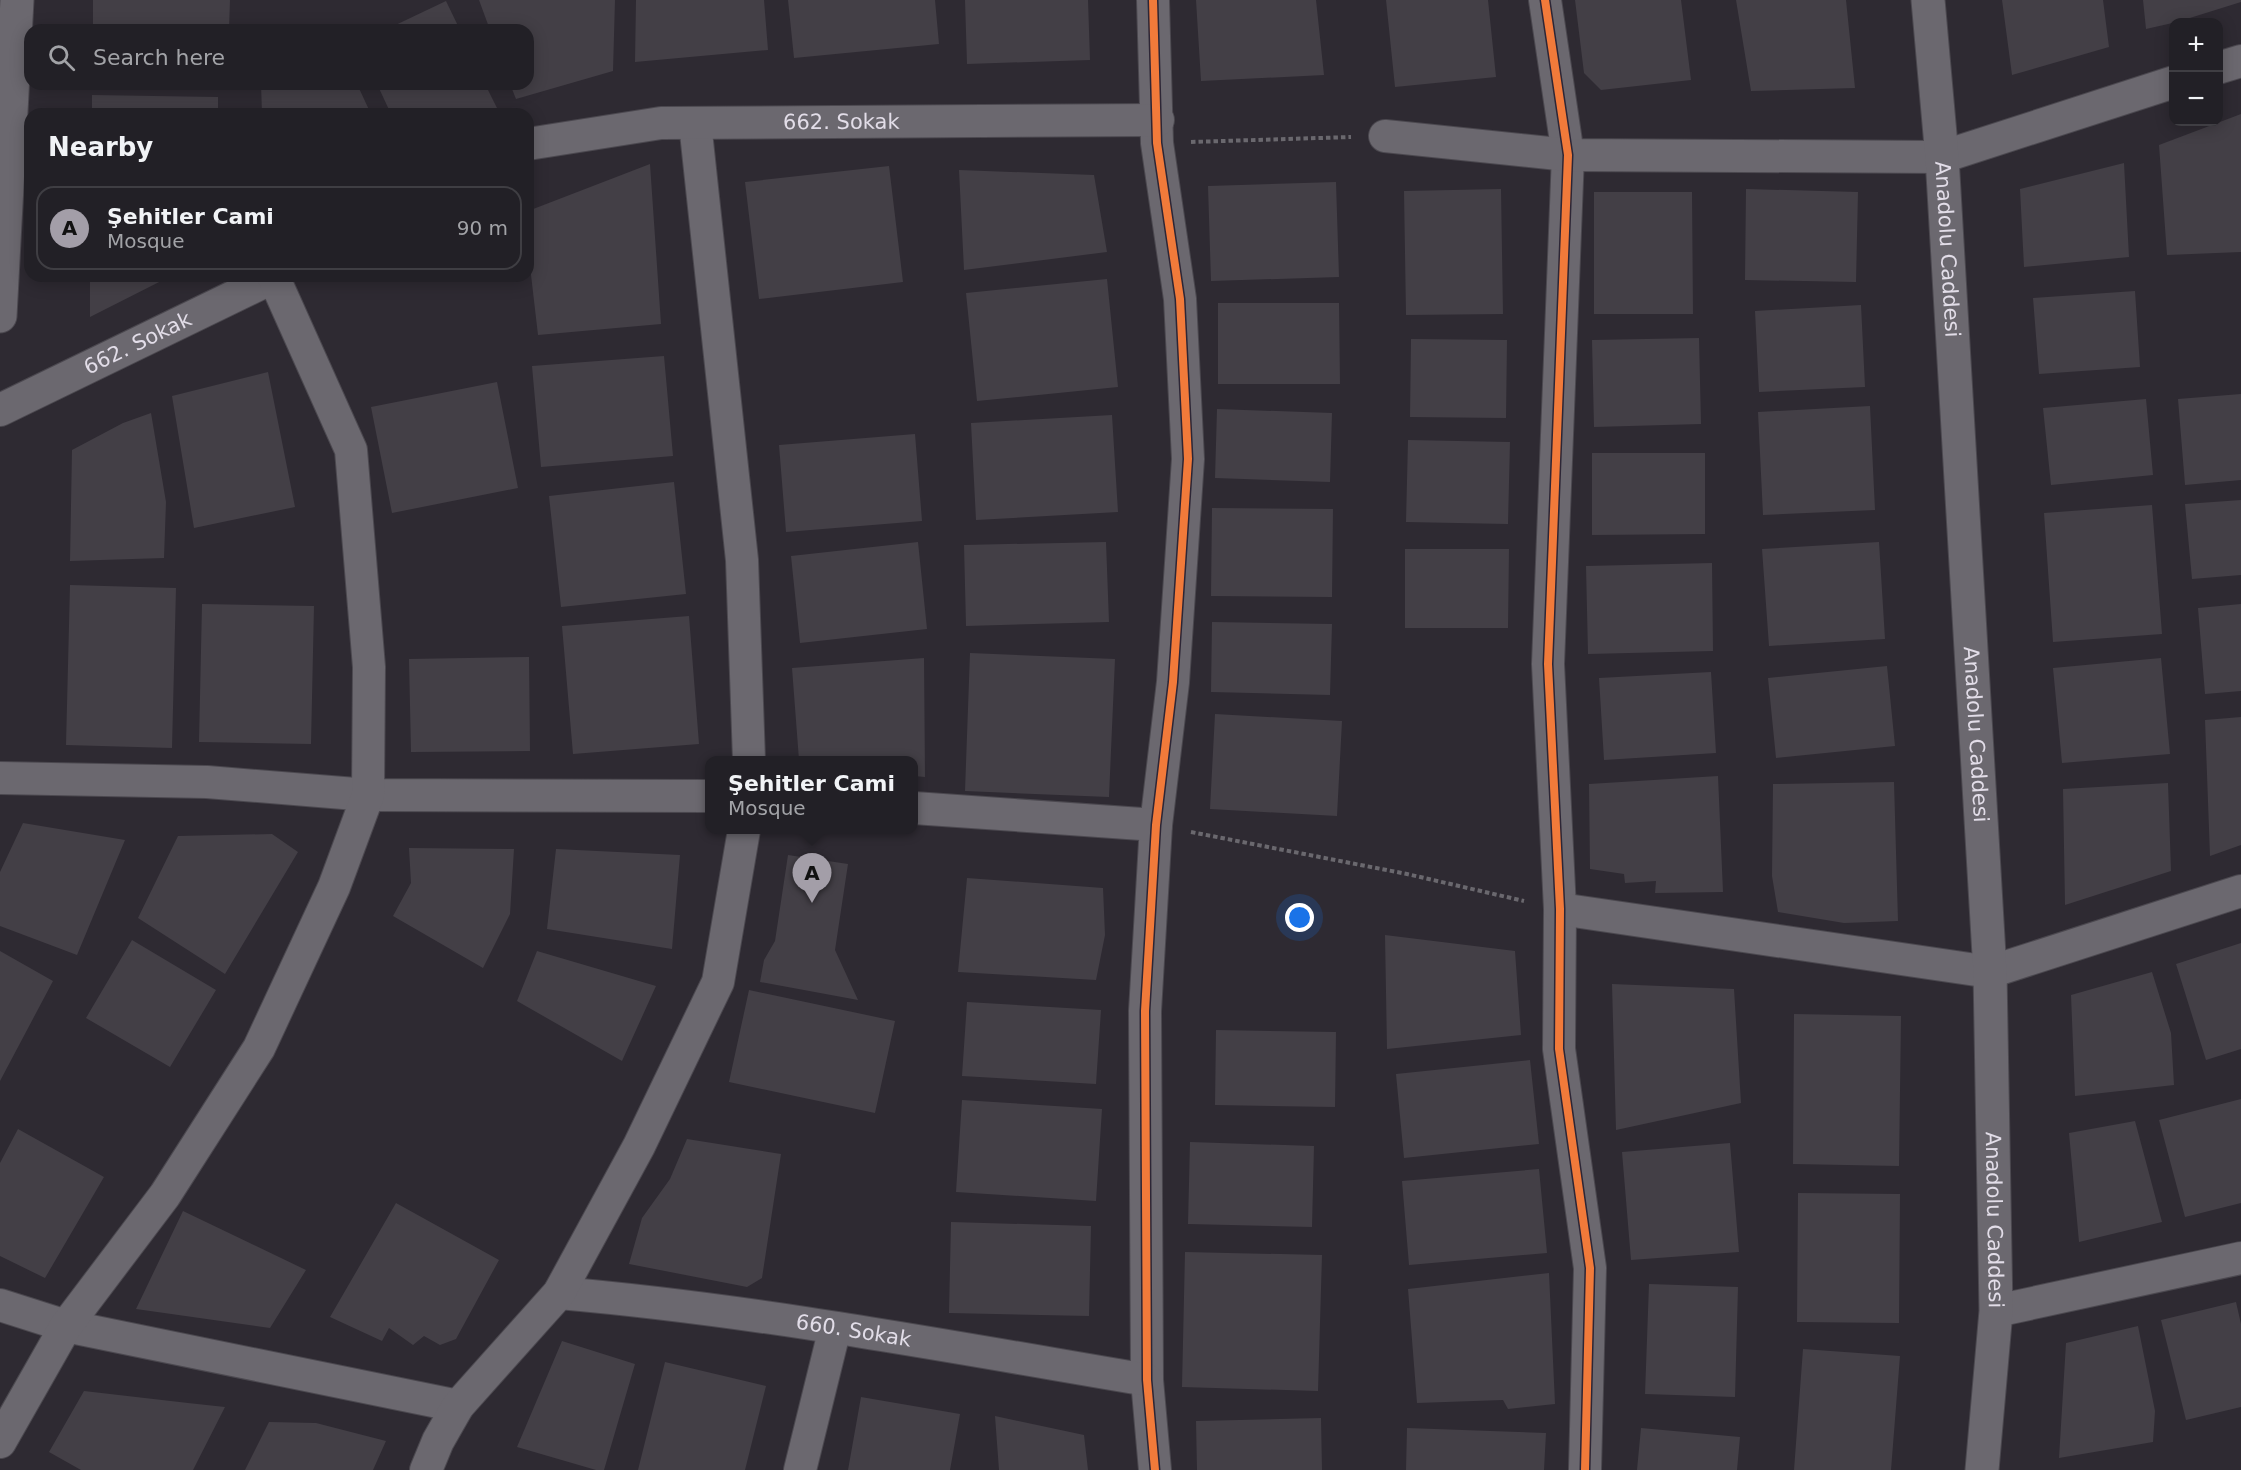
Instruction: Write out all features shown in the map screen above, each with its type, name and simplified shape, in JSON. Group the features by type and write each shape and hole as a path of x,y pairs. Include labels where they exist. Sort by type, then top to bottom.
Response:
{"street":[{"path":"0,316 17,0"},
{"path":"1153,0 1157,131 1180,300 1188,459 1173,682 1156,825 1145,1011 1147,1380 1155,1470"},
{"path":"1545,0 1568,155 1548,664 1560,909 1558,1049 1590,1268 1586,1470"},
{"name":"Anadolu Caddesi","path":"1928,0 1942,157 1990,972 1996,1311 1982,1470"},
{"path":"2223,66 2241,61"},
{"path":"1385,136 1568,155 1942,157 2169,84"},
{"name":"662. Sokak","path":"534,143 661,123 856,123 1157,131"},
{"path":"695,123 742,560 749,756"},
{"name":"662. Sokak","path":"0,410 265,282"},
{"path":"0,1442 66,1326 165,1195 259,1048 334,887 368,795 369,667 351,450 277,282"},
{"path":"0,778 207,782 368,795 705,796"},
{"path":"918,808 1156,825"},
{"path":"426,1470 438,1441 458,1406 559,1293 639,1146 717,982 743,834"},
{"path":"1560,909 1990,972 2241,891"},
{"path":"1996,1311 2241,1258"},
{"name":"660. Sokak","path":"559,1293 652,1301 835,1328 1147,1380"},
{"path":"0,1305 66,1326 458,1406"},
{"path":"800,1470 835,1328"}],"path":[{"path":"1157,131 1385,136"},
{"path":"1156,825 1407,874 1560,909"}],"building":[{"path":"93,0 230,0 229,24 93,24"},
{"path":"479,0 615,0 613,71 516,99 512,90 534,90 534,24 488,24"},
{"path":"636,0 764,0 768,50 635,62"},
{"path":"788,0 935,0 939,44 794,58"},
{"path":"965,0 1088,0 1090,60 967,64"},
{"path":"1196,0 1316,0 1324,75 1201,81"},
{"path":"1386,0 1488,0 1496,77 1395,87"},
{"path":"1575,0 1681,0 1691,80 1601,90 1584,73"},
{"path":"1736,0 1846,0 1855,88 1751,91"},
{"path":"2002,0 2103,0 2109,47 2012,75"},
{"path":"2143,0 2241,0 2241,2 2190,18 2169,18 2169,24 2146,29"},
{"path":"446,1 457,24 398,24"},
{"path":"261,90 360,90 368,108 262,108"},
{"path":"380,90 488,90 497,108 388,108"},
{"path":"92,95 218,97 218,108 92,108"},
{"path":"2241,114 2241,252 2167,255 2159,145 2209,126 2223,126 2223,121"},
{"path":"2124,163 2129,257 2024,267 2020,189"},
{"path":"650,164 661,324 538,335 532,282 534,282 534,209"},
{"path":"889,166 903,282 759,299 745,182"},
{"path":"959,170 1094,175 1107,252 964,270"},
{"path":"1336,182 1339,277 1211,281 1208,186"},
{"path":"1501,189 1503,314 1406,315 1404,191"},
{"path":"1746,189 1858,192 1856,282 1745,280"},
{"path":"1594,192 1692,192 1693,314 1594,314"},
{"path":"1107,279 1118,387 977,401 966,293"},
{"path":"90,282 159,282 90,317"},
{"path":"2135,291 2140,367 2039,374 2033,298"},
{"path":"1218,303 1339,303 1340,384 1218,384"},
{"path":"1861,305 1865,387 1759,392 1755,311"},
{"path":"1699,338 1701,424 1594,427 1592,340"},
{"path":"1411,339 1507,340 1506,418 1410,417"},
{"path":"664,356 673,456 541,467 532,366"},
{"path":"268,372 295,507 194,528 172,396"},
{"path":"497,382 518,488 392,513 371,407"},
{"path":"2241,394 2241,480 2185,485 2178,399"},
{"path":"2146,399 2153,475 2051,485 2043,408"},
{"path":"1870,406 1875,510 1763,515 1758,412"},
{"path":"1217,409 1332,413 1330,482 1215,478"},
{"path":"151,413 166,502 164,558 70,561 72,450 123,423"},
{"path":"1112,415 1118,512 976,520 971,423"},
{"path":"915,434 922,521 786,532 779,445"},
{"path":"1408,440 1510,442 1508,524 1406,522"},
{"path":"1592,453 1705,453 1705,534 1592,535"},
{"path":"674,482 686,594 561,607 549,496"},
{"path":"2241,500 2241,575 2192,579 2185,504"},
{"path":"2152,505 2162,634 2053,642 2044,513"},
{"path":"1212,508 1333,509 1332,597 1211,596"},
{"path":"918,542 927,629 800,643 791,556"},
{"path":"1106,542 1109,622 966,626 964,545"},
{"path":"1879,542 1885,639 1769,646 1762,549"},
{"path":"1405,549 1509,549 1508,628 1405,628"},
{"path":"1712,563 1713,651 1588,654 1586,566"},
{"path":"70,585 176,588 172,748 66,745"},
{"path":"202,604 314,606 311,744 199,742"},
{"path":"2241,604 2241,691 2205,694 2198,608"},
{"path":"689,616 699,744 573,754 562,626"},
{"path":"1212,622 1332,624 1330,695 1211,692"},
{"path":"970,653 1115,659 1109,797 965,791"},
{"path":"529,657 530,751 411,752 409,659"},
{"path":"924,658 925,777 918,776 918,756 799,756 792,668"},
{"path":"2161,658 2170,754 2062,763 2053,668"},
{"path":"1887,666 1895,746 1776,758 1768,678"},
{"path":"1711,672 1716,753 1604,760 1599,678"},
{"path":"1215,714 1342,721 1337,816 1210,809"},
{"path":"2241,717 2241,845 2210,856 2205,720"},
{"path":"1718,776 1723,892 1655,893 1656,881 1625,883 1624,874 1590,869 1589,784"},
{"path":"1894,782 1898,921 1844,923 1778,912 1772,876 1773,784"},
{"path":"2168,783 2171,871 2065,905 2063,789"},
{"path":"23,823 125,840 77,955 0,926 0,872"},
{"path":"272,834 298,852 225,974 138,918 178,836"},
{"path":"409,848 514,849 510,914 483,968 393,916 411,883"},
{"path":"556,849 680,855 672,949 547,929"},
{"path":"788,855 848,864 835,950 858,1000 760,982 764,960 775,941"},
{"path":"967,878 1103,888 1105,935 1096,980 958,972"},
{"path":"1385,935 1515,951 1521,1035 1387,1049"},
{"path":"132,940 216,990 170,1067 86,1018"},
{"path":"2241,943 2241,1049 2206,1060 2176,964"},
{"path":"0,951 53,981 0,1081"},
{"path":"537,951 656,986 622,1061 517,1001"},
{"path":"2152,972 2171,1033 2174,1085 2075,1096 2071,995"},
{"path":"1612,984 1734,989 1741,1103 1616,1130"},
{"path":"749,990 895,1021 875,1113 729,1082"},
{"path":"967,1002 1101,1010 1096,1084 962,1076"},
{"path":"1794,1014 1901,1016 1899,1166 1793,1164"},
{"path":"1216,1030 1336,1032 1335,1107 1215,1105"},
{"path":"1530,1060 1539,1144 1404,1158 1396,1074"},
{"path":"2241,1099 2241,1203 2185,1217 2159,1120"},
{"path":"962,1100 1102,1109 1096,1201 956,1192"},
{"path":"2135,1121 2162,1222 2079,1242 2069,1133"},
{"path":"18,1129 104,1177 45,1278 0,1256 0,1163"},
{"path":"687,1139 781,1154 762,1278 747,1287 629,1264 642,1218 670,1179"},
{"path":"1190,1142 1314,1146 1312,1227 1188,1224"},
{"path":"1730,1143 1739,1252 1631,1260 1622,1152"},
{"path":"1539,1169 1547,1253 1409,1265 1402,1181"},
{"path":"1798,1193 1900,1194 1899,1323 1797,1322"},
{"path":"396,1203 499,1260 456,1339 440,1345 424,1336 413,1345 389,1328 382,1341 330,1317"},
{"path":"183,1211 306,1270 270,1328 136,1309"},
{"path":"951,1222 1091,1226 1089,1316 949,1313"},
{"path":"1185,1252 1322,1255 1318,1391 1182,1387"},
{"path":"1549,1273 1555,1404 1508,1409 1503,1400 1417,1403 1408,1289"},
{"path":"1649,1284 1738,1287 1735,1397 1645,1394"},
{"path":"2236,1302 2241,1324 2241,1407 2186,1420 2161,1320"},
{"path":"2138,1326 2155,1411 2153,1442 2059,1458 2066,1343"},
{"path":"562,1341 635,1364 604,1470 596,1470 517,1447"},
{"path":"1803,1349 1900,1356 1891,1470 1794,1470"},
{"path":"665,1362 766,1386 745,1470 638,1470"},
{"path":"84,1391 225,1407 193,1470 81,1470 49,1452"},
{"path":"861,1397 960,1414 950,1470 848,1470"},
{"path":"995,1416 1084,1435 1088,1470 999,1470"},
{"path":"1321,1418 1322,1470 1197,1470 1196,1421"},
{"path":"269,1422 316,1423 386,1441 373,1470 245,1470"},
{"path":"1407,1428 1546,1433 1544,1470 1406,1470"},
{"path":"1641,1428 1740,1437 1737,1470 1637,1470"}],"cycle path":[{"path":"1153,0 1157,143 1180,299 1188,459 1173,682 1156,825 1145,1011 1147,1380 1155,1470"},
{"path":"1545,0 1568,155 1548,664 1560,909 1559,1049 1590,1268 1585,1470"}],"place":[{"name":"Şehitler Cami","path":"812,903"}]}
